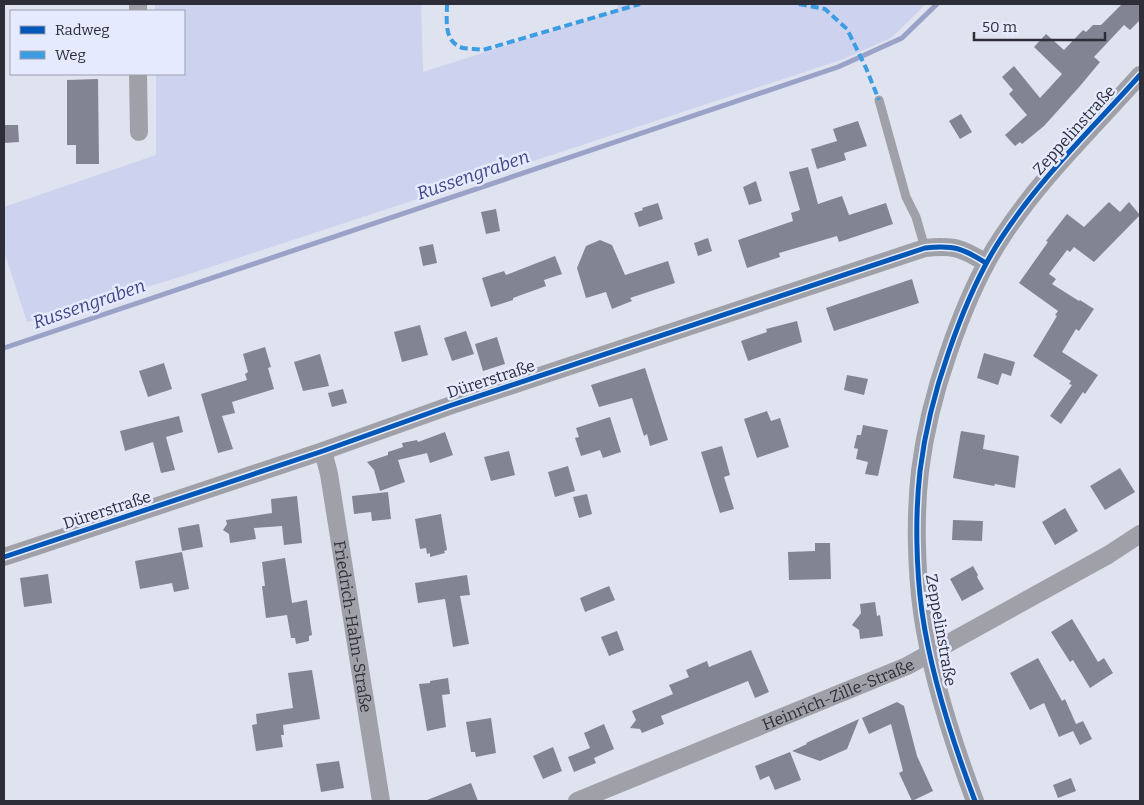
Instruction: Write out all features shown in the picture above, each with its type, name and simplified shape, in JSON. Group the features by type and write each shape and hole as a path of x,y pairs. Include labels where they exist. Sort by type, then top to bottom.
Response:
{"street":[{"path":"138,75 139,132"},
{"name":"Zeppelinstraße","path":"975,801 939,692 922,612 918,568 917,518 920,472 929,421 942,371 958,326 986,263 1022,208 1043,182 1140,75"},
{"name":"Dürerstraße","path":"4,557 322,451 449,406 926,248 957,248 972,254 986,263"},
{"name":"Friedrich-Hahn-Straße","path":"322,451 329,474 380,801"},
{"name":"Heinrich-Zille-Straße","path":"577,801 907,666 1108,555 1140,534"}],"lane":[{"path":"879,100 906,197 916,217 926,248"}],"shaded area":[{"path":"155,4 421,4 423,72 618,10 618,4 926,4 891,38 841,60 177,278 27,322 4,251 4,207 156,155 156,75 185,75 185,10 155,10"}],"building":[{"path":"1122,4 1140,4 1140,20 1130,30 1124,25 1094,57 1100,62 1044,126 1022,144 1020,142 1015,146 1005,135 1027,115 1009,94 1013,90 1002,77 1014,66 1040,98 1062,74 1034,47 1046,34 1064,50 1083,30 1086,32 1093,25 1101,25"},
{"path":"98,79 99,164 76,164 76,145 67,145 67,80"},
{"path":"961,114 972,132 960,139 949,121"},
{"path":"858,121 867,146 844,153 846,160 817,169 811,149 837,141 833,129"},
{"path":"4,125 18,125 19,142 4,143"},
{"path":"808,167 818,204 842,196 849,215 886,203 893,224 839,242 837,236 779,253 780,257 747,268 738,240 793,221 791,213 800,210 789,172"},
{"path":"756,181 762,201 749,205 743,187"},
{"path":"1109,202 1120,212 1129,202 1140,215 1094,262 1074,247 1070,252 1067,250 1049,274 1056,279 1052,284 1094,309 1079,331 1076,329 1062,352 1098,375 1085,394 1083,392 1061,424 1050,416 1072,385 1069,384 1071,381 1033,356 1057,316 1055,315 1058,311 1019,283 1048,242 1046,241 1067,214 1084,227"},
{"path":"658,203 663,219 639,227 634,213 643,210 642,208"},
{"path":"496,209 500,231 486,234 481,212"},
{"path":"708,238 712,251 698,256 694,243"},
{"path":"600,240 612,245 625,275 668,261 675,283 630,298 632,301 612,309 606,292 586,298 577,268 586,246"},
{"path":"433,244 437,263 423,266 419,247"},
{"path":"555,256 562,274 544,280 546,286 491,307 482,278 504,271 506,275"},
{"path":"912,279 919,303 834,331 826,308"},
{"path":"797,321 802,342 748,361 741,341 767,332 766,329"},
{"path":"420,325 428,355 402,362 394,332"},
{"path":"466,331 474,354 452,361 444,338"},
{"path":"497,337 505,364 483,371 475,344"},
{"path":"265,347 271,367 268,368 274,389 232,402 235,413 222,416 233,449 218,453 201,394 247,380 245,374 248,372 243,354"},
{"path":"984,353 1015,362 1011,376 1002,373 998,385 977,378"},
{"path":"320,354 329,386 303,391 294,362"},
{"path":"164,363 172,389 148,397 139,371"},
{"path":"645,368 668,440 650,446 647,434 644,436 632,398 599,407 591,385"},
{"path":"847,375 868,379 864,395 844,390"},
{"path":"343,389 347,403 332,407 328,393"},
{"path":"767,411 771,421 780,418 789,447 757,458 744,419"},
{"path":"179,416 183,432 166,437 175,470 161,473 153,442 125,451 120,431"},
{"path":"610,417 621,452 603,458 600,450 581,456 575,438 579,437 576,428"},
{"path":"863,425 888,430 878,476 865,474 868,462 856,459 858,449 854,448 857,435 861,435"},
{"path":"961,431 985,435 983,449 1019,456 1015,488 953,478"},
{"path":"445,432 453,455 430,463 427,453 398,460 405,482 380,491 374,470 367,462 388,455 388,452 403,447 402,443 417,440 418,442"},
{"path":"722,446 730,475 724,477 734,509 720,513 701,452"},
{"path":"509,451 515,475 491,481 484,457"},
{"path":"568,466 575,491 555,497 548,472"},
{"path":"1120,468 1135,492 1105,510 1090,486"},
{"path":"388,492 391,519 372,521 371,512 354,514 352,496"},
{"path":"587,494 592,514 579,518 573,497"},
{"path":"297,496 302,543 284,545 282,526 254,528 256,539 230,543 229,534 223,530 227,524 226,520 272,513 271,499"},
{"path":"1065,508 1078,531 1055,545 1042,522"},
{"path":"441,514 447,550 444,551 445,553 430,557 430,553 427,554 426,548 420,549 415,519"},
{"path":"953,520 983,521 982,541 952,540"},
{"path":"199,524 203,547 182,551 178,528"},
{"path":"815,543 830,543 831,579 789,580 788,552 815,551"},
{"path":"182,552 189,589 174,592 172,583 140,589 135,561"},
{"path":"285,558 292,603 307,600 312,635 309,636 309,641 296,644 295,638 291,638 287,615 266,618 262,586 265,586 262,562"},
{"path":"973,566 984,589 962,601 950,579"},
{"path":"48,574 52,603 24,607 20,578"},
{"path":"467,575 470,595 460,596 469,644 453,647 445,599 418,603 415,583"},
{"path":"609,586 615,600 585,612 580,598"},
{"path":"875,602 877,616 880,615 883,636 860,639 859,630 852,625 861,613 860,604"},
{"path":"1072,619 1098,662 1104,658 1113,673 1090,688 1073,660 1070,662 1051,632"},
{"path":"617,631 624,650 609,656 601,637"},
{"path":"751,650 769,692 755,698 748,681 661,716 664,724 642,733 640,729 630,728 636,720 632,711 673,694 669,685 689,677 686,670 707,661 709,667"},
{"path":"1038,658 1062,701 1065,699 1076,724 1083,721 1092,739 1080,745 1073,731 1059,737 1044,703 1030,710 1010,673"},
{"path":"312,670 320,719 283,725 284,735 281,735 283,747 256,751 252,725 257,724 256,714 293,708 288,673"},
{"path":"448,678 450,694 442,695 446,727 427,731 419,684"},
{"path":"897,702 904,706 917,756 933,791 912,801 899,773 903,771 891,724 869,734 862,718"},
{"path":"491,718 496,753 476,757 475,752 471,752 466,722"},
{"path":"859,719 847,749 820,761 792,751 806,743"},
{"path":"604,724 614,749 594,758 596,763 574,772 568,757 590,748 584,733"},
{"path":"553,747 562,771 543,779 533,756"},
{"path":"790,752 801,780 775,790 769,776 760,780 755,766"},
{"path":"339,761 344,788 321,792 316,764"},
{"path":"1071,778 1076,791 1058,798 1053,785"},
{"path":"471,783 478,801 427,801 427,800"}],"waterway":[{"name":"Russengraben","path":"4,348 838,67 902,38 937,4"}],"marked path":[{"path":"447,4 447,23 449,36 452,41 463,48 483,50 640,4"},
{"path":"799,4 825,9 847,29 879,100"}],"cycle path":[{"path":"975,801 943,708 926,636 920,595 917,560 917,505 922,456 931,411 959,323 978,279 993,251 1017,215 1050,173 1140,75"},
{"path":"4,557 323,451 449,406 925,248 951,247 964,251 986,263"}]}
